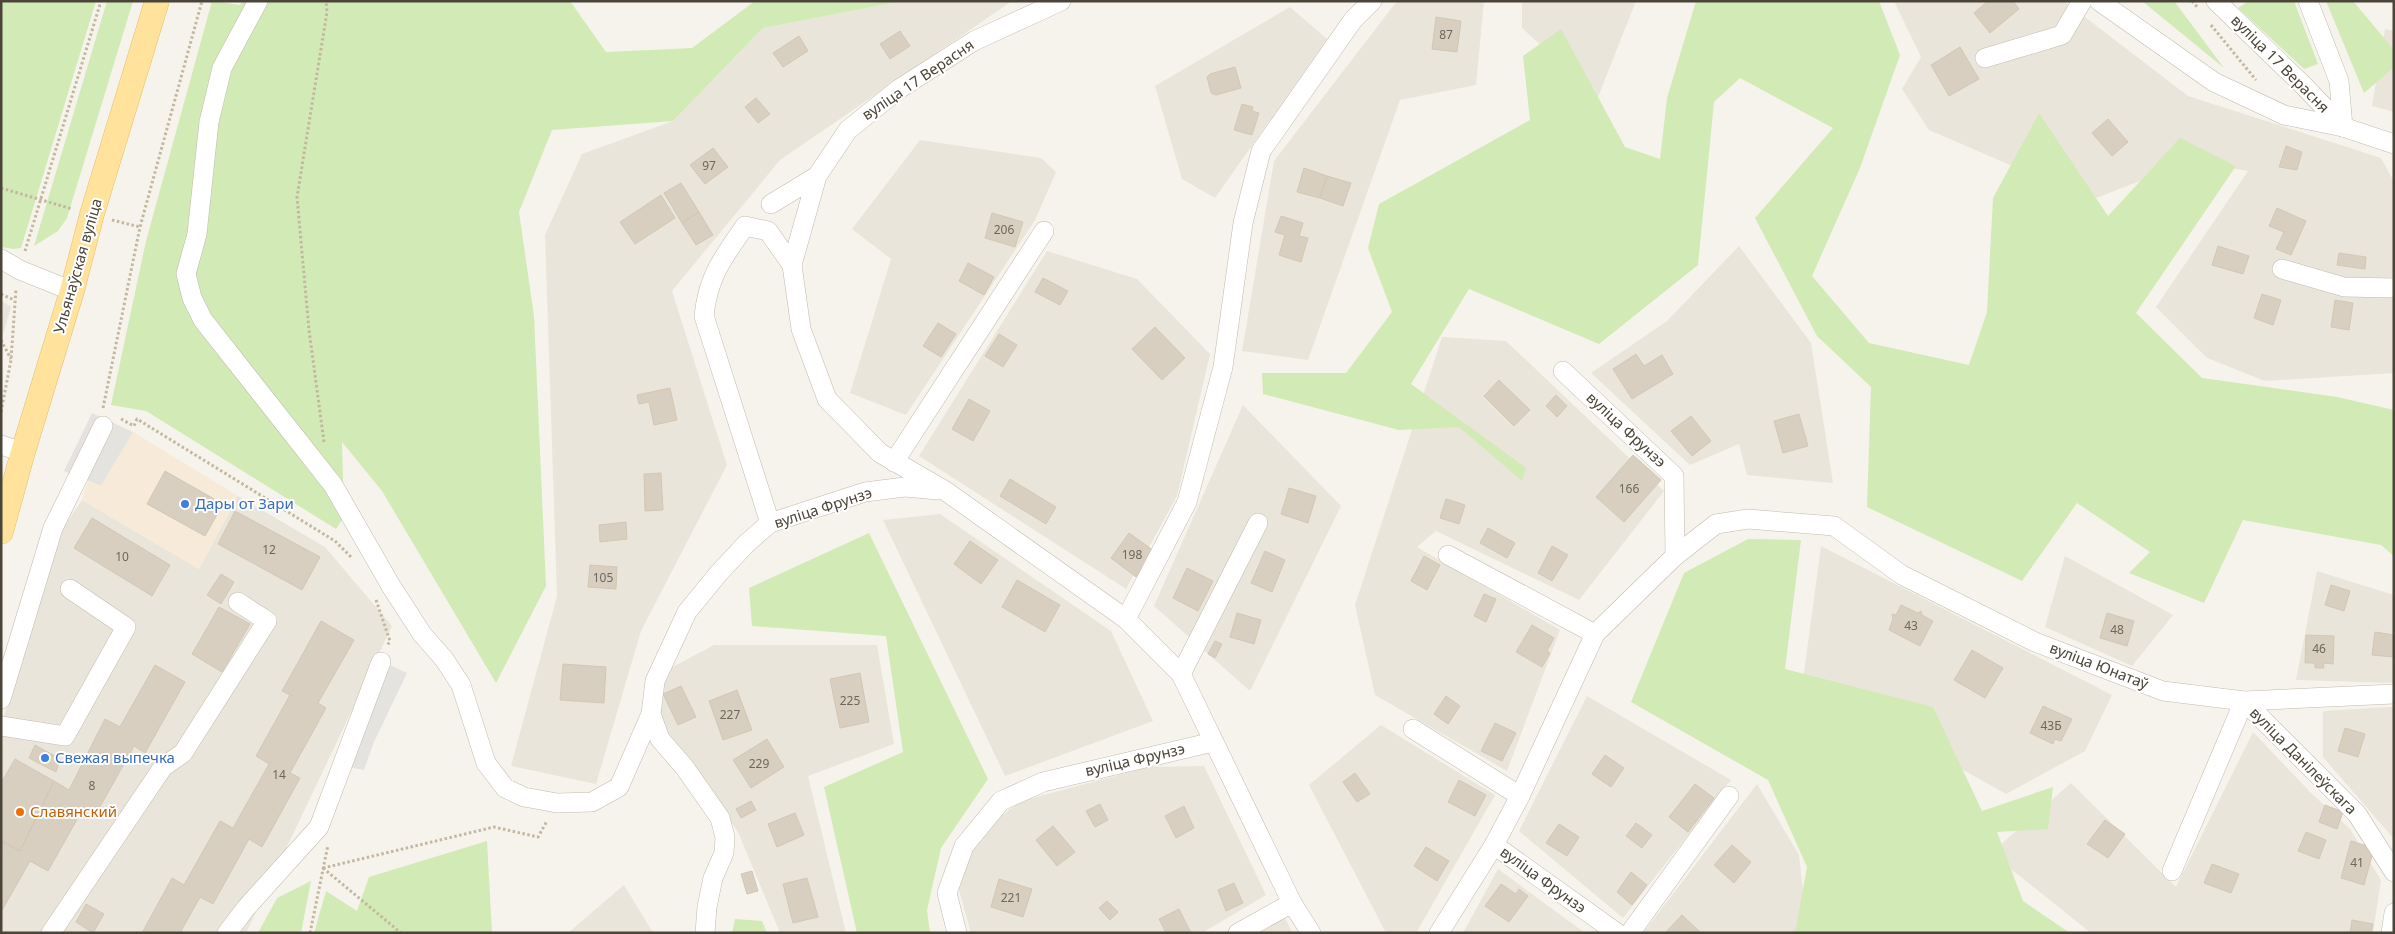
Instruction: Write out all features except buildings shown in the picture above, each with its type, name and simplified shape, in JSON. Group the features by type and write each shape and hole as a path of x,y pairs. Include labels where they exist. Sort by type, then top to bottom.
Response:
{"main road":[{"name":"Ульянаўская вуліца","path":"1,532 12,449 72,291 92,214 157,1"}],"street":[{"path":"258,1 222,68 209,122 197,234 186,274 192,298 203,320 334,485 391,586 422,634 444,659 462,685 486,764 505,788 524,797 557,803 592,802 619,787 651,714"},
{"name":"вуліца 17 Верасня","path":"944,490 880,453 827,400 802,329 792,265 817,176 848,130 899,90 974,41 1061,1"},
{"path":"1126,620 1187,502 1223,367 1244,223 1261,151 1353,20 1372,1"},
{"path":"1985,58 2062,35 2082,1"},
{"name":"вуліца 17 Верасня","path":"2099,1 2214,82 2284,114 2343,128 2394,144"},
{"name":"вуліца 17 Верасня","path":"2216,1 2304,86 2343,128"},
{"path":"2308,1 2339,81 2343,128"},
{"path":"771,204 817,176"},
{"path":"770,523 704,316 706,298 715,270 745,226 768,231 792,265"},
{"path":"894,462 1044,231"},
{"path":"1,259 20,270 72,291"},
{"path":"2282,270 2344,287 2394,288"},
{"name":"вуліца Фрунзэ","path":"1563,371 1674,476 1674,556"},
{"path":"1,699 53,528 111,419"},
{"name":"вуліца Фрунзэ","path":"705,933 707,907 713,878 724,853 725,837 720,818 686,768 660,739 651,714 655,681 687,612 723,568 770,523 865,492 905,486 944,490 1126,620 1181,674 1292,904 1311,933"},
{"name":"вуліца Фрунзэ","path":"1439,933 1494,845 1520,796 1595,634 1674,556 1716,524 1748,520 1834,526"},
{"path":"1181,674 1258,523"},
{"name":"вуліца Юнатаў","path":"1834,526 1902,575 2035,642 2163,691 2244,701 2394,694"},
{"path":"1448,555 1595,634"},
{"path":"1,726 66,736 126,627 70,589"},
{"path":"51,933 163,767 183,753 267,621 238,602"},
{"path":"227,933 246,908 319,828 381,662"},
{"path":"2172,871 2244,701"},
{"name":"вуліца Данілеўскага","path":"2244,701 2357,814 2394,872"},
{"path":"1413,729 1520,796"},
{"name":"вуліца Фрунзэ","path":"957,933 947,893 964,846 1001,801 1043,782 1213,742"},
{"path":"1630,933 1729,796"},
{"name":"вуліца Фрунзэ","path":"1494,845 1617,933"},
{"path":"1238,933 1292,904"},
{"path":"2391,933 2394,913"}],"path":[{"path":"1,412 11,360 14,300 20,270 101,1"},
{"path":"202,1 140,227 102,409 111,419 134,426 137,419 335,541 354,561"},
{"path":"324,448 309,330 297,197 327,12 326,1"},
{"path":"1,294 14,300"},
{"path":"1,340 11,360"},
{"path":"376,599 390,641 381,662"},
{"path":"324,868 494,827 538,837 557,803"},
{"path":"310,933 329,842 319,828"},
{"path":"324,868 401,933"}],"shaded area":[{"path":"903,1 1012,1 780,160 672,291 727,465 641,631 596,784 511,766 557,596 545,235 582,154 673,121 763,28"},
{"path":"1397,1 1484,1 1476,85 1400,100 1308,360 1242,351 1274,161"},
{"path":"1522,1 1636,1 1598,97 1522,28"},
{"path":"1894,1 2064,1 2188,96 2381,158 2394,182 2394,373 2265,381 2207,358 2156,307 2248,171 2191,161 2091,200 1929,130 1902,89 1921,57"},
{"path":"1290,7 1327,39 1215,198 1182,179 1155,86"},
{"path":"2385,29 2394,31 2394,112 2372,106"},
{"path":"920,140 1041,158 1056,172 1035,220 906,415 850,393 891,259 852,229"},
{"path":"1739,246 1811,343 1833,483 1747,475 1739,444 1690,465 1591,373 1667,321"},
{"path":"1047,251 1137,279 1210,354 1177,496 1126,589 919,456"},
{"path":"1,301 11,307 1,341"},
{"path":"1442,337 1506,341 1664,491 1579,600 1436,531 1417,547 1560,630 1507,771 1375,695 1355,605"},
{"path":"1243,405 1341,506 1250,691 1154,606"},
{"path":"92,413 133,432 101,486 64,471"},
{"path":"133,432 238,496 199,569 82,500 88,481 101,486"},
{"path":"238,496 325,547 392,626 246,933 1,933 1,727 52,544 82,500 199,569"},
{"path":"940,514 1111,631 1153,721 1005,776 883,520"},
{"path":"1821,546 2112,695 2085,751 2006,794 1803,680"},
{"path":"2065,556 2173,615 2132,666 2045,627"},
{"path":"2317,571 2394,595 2394,683 2296,680"},
{"path":"714,645 877,645 894,744 808,776 846,933 780,933 738,832 654,714 665,671"},
{"path":"388,664 407,673 374,742 364,770 348,767"},
{"path":"1587,696 1731,780 1623,918 1519,831"},
{"path":"2394,707 2394,839 2323,757 2323,711"},
{"path":"1381,725 1495,795 1416,933 1386,933 1309,785"},
{"path":"2253,732 2310,792 2350,829 2381,880 2373,933 2091,933 1991,853 2071,783 2176,887"},
{"path":"1204,766 1266,895 1202,933 971,933 957,883 984,829 1021,801 1149,767"},
{"path":"1757,784 1799,855 1806,919 1819,933 1643,933"},
{"path":"1498,869 1585,933 1463,933"},
{"path":"624,885 653,933 568,933"},
{"path":"1285,918 1292,933 1258,933"}],"green space":[{"path":"1,1 96,1 21,248 13,249 1,247"},
{"path":"107,1 133,1 67,218 58,231 34,246"},
{"path":"212,1 240,5 242,1 570,1 606,52 692,48 755,1 903,1 763,28 673,121 552,130 519,212 534,316 546,586 496,683 382,491 342,442 344,517 336,529 146,411 111,405 146,241"},
{"path":"1696,1 1879,1 1900,55 1860,168 1812,276 1869,343 1969,365 1987,312 1993,198 2039,113 2108,216 2180,138 2236,166 2136,313 2202,378 2337,397 2394,410 2394,556 2381,545 2243,520 2204,603 2129,573 2150,552 2077,503 2022,581 1867,507 1871,387 1817,336 1755,218 1833,128 1740,78 1714,102 1698,265 1599,344 1469,289 1411,384 1526,468 1522,481 1459,427 1399,430 1263,394 1262,373 1346,373 1392,312 1368,248 1379,204 1530,120 1523,56 1561,29 1625,147 1660,159 1667,98"},
{"path":"2142,1 2174,1 2224,68"},
{"path":"2249,1 2294,1 2318,64 2304,69 2238,8"},
{"path":"2326,1 2353,1 2394,50 2394,67 2364,93"},
{"path":"869,533 988,779 941,848 927,910 930,933 857,933 824,787 903,752 886,636 752,626 749,588"},
{"path":"1748,539 1801,540 1785,669 1933,707 1982,811 2053,787 2048,829 1997,832 2023,901 2070,933 1795,933 1807,867 1768,780 1631,702 1684,573"},
{"path":"487,841 492,933 314,933 326,891 357,911 369,877"},
{"path":"311,881 301,933 258,933 277,898"},
{"path":"735,919 762,921 767,933 732,933"}],"place":[{"name":"Дары от Зари","path":"185,504"},
{"name":"Свежая выпечка","path":"45,758"},
{"name":"Славянский","path":"20,812"}]}
